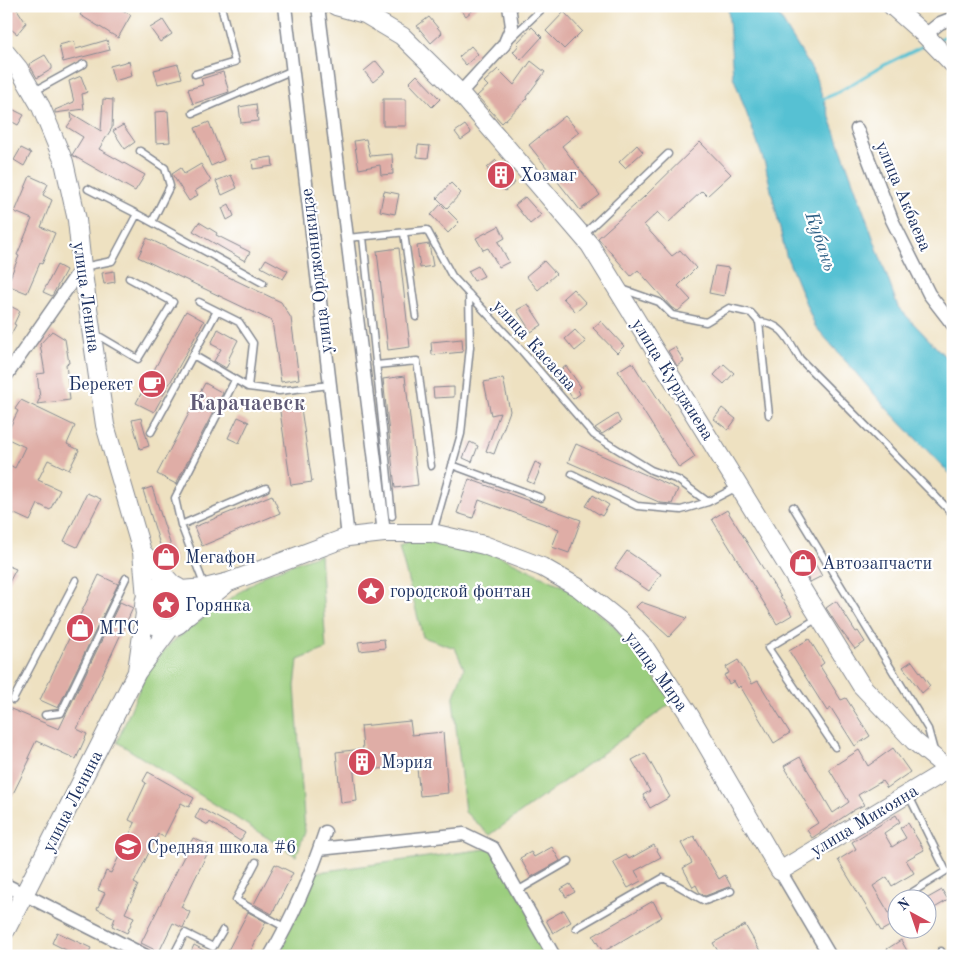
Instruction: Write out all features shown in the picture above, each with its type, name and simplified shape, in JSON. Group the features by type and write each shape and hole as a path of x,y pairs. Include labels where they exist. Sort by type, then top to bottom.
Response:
{"street":[{"name":"улица Орджоникидзе","path":"285,6 348,537"},
{"name":"улица Орджоникидзе","path":"318,6 384,533"},
{"name":"улица Курджиева","path":"336,6 361,13 402,36 460,93 590,245 861,685 914,742 946,767"},
{"path":"460,93 504,45 512,26 510,6"},
{"path":"892,6 925,35 953,64"},
{"path":"925,35 940,23 953,18"},
{"name":"улица Ленина","path":"6,53 19,69 41,107 64,162 76,220 105,425 142,552 145,605 137,672"},
{"name":"улица Акбаева","path":"857,130 892,220 929,294 953,325"},
{"path":"6,376 82,267"},
{"name":"улица Мира","path":"177,587 205,588 230,582 348,537 384,533 432,533 484,545 542,567 579,588 620,621 645,648 690,716 830,956"},
{"name":"улица Ленина","path":"142,552 177,587"},
{"name":"улица Мира","path":"186,616 230,582"},
{"path":"166,584 177,587 186,596 188,603 186,616 178,626 163,628 155,626 149,621 145,605 150,591 166,584"},
{"name":"улица Ленина","path":"6,930 137,672 170,628"},
{"name":"улица Микояна","path":"780,871 908,794 946,767"},
{"path":"270,956 286,928 311,874 325,832"},
{"path":"319,849 464,834 493,848 554,956"},
{"path":"6,885 146,956"}],"lane":[{"path":"195,74 235,62 220,6"},
{"path":"504,45 545,6"},
{"path":"32,92 84,64"},
{"path":"193,113 293,70"},
{"path":"140,151 165,168 170,186 152,222"},
{"path":"582,236 668,154"},
{"path":"88,189 263,283"},
{"path":"82,267 112,261 137,214"},
{"name":"улица Касаева","path":"347,238 428,230 452,276 522,351 594,435 651,470 678,480 708,502"},
{"path":"404,233 416,316"},
{"path":"363,237 392,516"},
{"path":"91,331 138,359 173,302 130,278"},
{"path":"616,287 659,302 672,315 706,322 729,308 751,313 760,322 770,323 783,332 800,359 953,514"},
{"path":"432,533 461,434 470,347 469,294"},
{"path":"199,302 239,322 253,343 248,387"},
{"path":"151,432 217,311"},
{"path":"760,322 769,415"},
{"path":"193,355 248,387 279,391 330,385"},
{"path":"376,365 417,361 431,466"},
{"path":"205,588 181,525 175,498 235,380"},
{"path":"452,465 541,498"},
{"path":"572,474 636,506 681,510 708,502 738,486"},
{"path":"181,525 266,488"},
{"path":"793,507 928,729 946,767"},
{"path":"45,715 61,713 126,578"},
{"path":"13,700 76,580"},
{"path":"819,618 768,648 834,747"},
{"path":"908,794 946,871 916,890"},
{"path":"517,891 569,861"},
{"path":"256,862 236,900 286,928"},
{"path":"576,928 663,878 678,884 693,896 705,901 731,891"},
{"path":"173,956 185,933 213,947 223,930"}],"green space":[{"path":"410,542 430,542 500,556 573,591 613,625 673,702 490,835 465,812 453,699 464,668 455,648 423,637 399,546"},
{"path":"320,554 326,649 298,660 295,686 305,832 296,856 117,742 147,671 171,643 266,574"},
{"path":"493,848 554,956 270,956 311,873"}],"water":[{"name":"Кубань","path":"728,6 773,6 814,73 898,307 953,365 953,477 889,411 815,326 786,255 765,164 733,76"}],"building":[{"path":"6,6 15,6 26,23 17,34 6,25"},
{"path":"85,6 116,6 131,15 118,38 80,15"},
{"path":"458,6 478,6 466,16"},
{"path":"564,12 582,31 564,49 546,31"},
{"path":"429,17 442,33 431,43 417,26"},
{"path":"163,20 172,34 160,42 150,28"},
{"path":"532,27 542,37 521,60 513,52 519,45 517,43"},
{"path":"107,40 110,50 63,62 59,45 74,41 76,49"},
{"path":"471,46 478,54 466,65 459,57"},
{"path":"45,55 52,69 37,78 29,64"},
{"path":"129,61 132,76 114,81 110,66"},
{"path":"376,61 385,72 373,82 364,71"},
{"path":"531,61 545,72 526,97 527,99 502,123 477,96 488,86 484,82 498,69 514,85"},
{"path":"178,64 182,78 158,84 154,70"},
{"path":"223,72 229,92 193,104 188,89 203,85 201,79"},
{"path":"417,75 440,99 432,107 409,83"},
{"path":"81,76 87,92 82,94 84,109 55,113 55,110 74,102 69,81"},
{"path":"103,99 113,100 112,128 99,149 145,175 135,191 72,155 83,137 67,127 72,120 71,113 101,131"},
{"path":"383,99 406,99 406,126 383,126"},
{"path":"256,104 258,121 241,123 239,107"},
{"path":"12,109 24,115 18,125 7,119"},
{"path":"168,111 170,142 156,143 155,112"},
{"path":"565,116 579,132 562,146 600,195 580,210 529,145"},
{"path":"209,122 224,160 211,166 195,128"},
{"path":"123,125 135,142 125,149 113,131"},
{"path":"465,125 471,133 461,140 455,132"},
{"path":"366,139 370,156 392,154 393,174 381,175 380,165 359,169 354,141"},
{"path":"700,142 731,174 707,196 702,191 668,223 658,212 644,225 672,256 680,250 696,268 678,286 691,300 678,311 672,308 638,270 631,276 598,238 644,197"},
{"path":"418,145 430,146 428,158 417,157"},
{"path":"637,145 643,152 625,168 619,162"},
{"path":"21,148 31,153 24,166 14,160"},
{"path":"272,157 273,166 253,169 252,160"},
{"name":"Хозмаг","path":"496,160 515,183 505,191 487,168"},
{"path":"201,164 211,181 195,191 198,195 189,201 172,174 181,168 184,174"},
{"path":"231,175 237,188 222,195 216,181"},
{"path":"30,176 48,184 43,195 52,200 41,227 55,233 27,293 7,285 32,219 15,212"},
{"path":"451,183 461,193 447,208 437,198"},
{"path":"384,191 399,194 395,214 380,211"},
{"path":"525,197 541,215 530,224 515,205"},
{"path":"229,204 234,216 227,220 222,208"},
{"path":"441,204 459,222 448,233 431,215"},
{"path":"199,222 217,233 216,235 250,252 245,261 193,231"},
{"path":"499,226 505,238 498,242 509,262 499,267 488,248 483,250 476,238"},
{"path":"147,238 281,302 291,318 299,379 281,382 272,321 138,257"},
{"path":"429,244 433,266 420,268 417,246"},
{"path":"399,248 410,347 388,350 377,251"},
{"path":"266,259 288,271 283,279 261,267"},
{"path":"544,261 556,274 538,290 526,276"},
{"path":"57,265 66,270 52,296 43,292"},
{"path":"478,266 484,276 474,281 468,271"},
{"path":"715,266 729,268 724,296 709,293"},
{"path":"114,271 115,282 104,284 102,273"},
{"path":"573,289 586,303 576,312 563,298"},
{"path":"6,304 20,311 14,324 16,325 6,343"},
{"path":"528,304 542,325 531,332 517,310"},
{"path":"186,311 204,321 154,412 136,403"},
{"path":"601,321 624,346 617,353 593,328"},
{"path":"218,329 238,340 226,368 214,361 221,349 211,344"},
{"path":"575,330 586,342 575,351 565,339"},
{"path":"52,331 65,339 69,363 66,364 70,400 37,404 40,398 37,374 45,373 40,344"},
{"path":"462,339 463,352 432,355 431,342"},
{"path":"675,347 684,361 677,366 668,351"},
{"path":"632,362 644,381 646,380 695,457 679,468 618,371"},
{"path":"724,364 734,373 724,384 714,375"},
{"path":"566,366 581,387 578,390 580,394 573,399 556,373"},
{"path":"405,376 418,485 395,488 383,379"},
{"path":"503,378 510,411 494,454 486,451 500,413 491,415 484,382"},
{"path":"205,383 223,393 176,484 157,474"},
{"path":"454,387 454,397 434,398 433,388"},
{"path":"21,400 75,426 67,444 79,450 69,470 48,460 38,480 60,490 50,510 38,504 30,521 6,510 6,463 15,468 25,447 6,438 18,411 15,409"},
{"path":"300,402 312,482 291,485 279,405"},
{"path":"722,408 736,419 728,430 714,419"},
{"path":"617,414 621,422 602,434 595,428"},
{"path":"238,417 249,422 239,443 228,438"},
{"path":"141,418 149,446 140,449 132,420"},
{"path":"470,442 478,446 472,462 463,458"},
{"path":"576,444 678,489 672,504 661,503 568,462"},
{"path":"535,462 542,465 534,484 527,481"},
{"path":"469,479 581,520 569,553 552,547 559,529 479,500 473,518 457,513"},
{"path":"152,487 176,562 168,564 165,561 143,490"},
{"path":"87,493 101,499 77,547 64,541"},
{"path":"272,495 280,513 202,546 194,527"},
{"path":"593,495 609,505 602,516 586,506"},
{"path":"727,510 792,615 777,624 712,519"},
{"path":"627,551 661,574 649,591 615,568"},
{"path":"809,553 822,576 810,582 797,559"},
{"path":"6,565 16,569 6,588"},
{"path":"99,575 118,584 58,708 40,700"},
{"path":"836,601 856,632 858,631 865,642 855,649 826,608"},
{"path":"120,602 133,608 77,729 87,734 76,759 36,741 28,758 30,759 6,808 6,707 59,729"},
{"path":"641,602 687,618 669,637 636,607"},
{"path":"384,639 385,648 360,651 358,642"},
{"path":"809,639 824,663 820,666 841,700 846,698 870,736 855,746 831,708 827,711 789,651"},
{"path":"738,660 752,684 758,681 790,733 774,743 740,686 738,688 734,681 729,684 724,675 729,673 726,667"},
{"path":"912,661 930,686 922,693 903,667"},
{"name":"Мэрия","path":"410,721 412,735 443,732 448,793 420,796 416,759 388,761 388,768 369,770 369,763 353,764 357,801 341,803 336,752 363,749 361,726"},
{"path":"893,748 910,772 887,788 882,781 858,795 864,805 812,838 807,830 818,823 784,766 800,757 833,813 849,802 829,769 859,750 868,766"},
{"path":"645,753 670,797 650,808 643,795 650,791 632,760"},
{"path":"148,772 194,798 189,807 181,803 164,837 158,834 134,883 138,885 125,913 134,917 127,933 112,926 115,918 97,909 105,893 98,890 106,871 111,873 135,823 129,820 146,783 143,781"},
{"path":"200,808 245,833 240,841 210,822 208,825 195,818"},
{"path":"896,815 900,822 884,833 892,847 906,838 900,828 908,823 924,850 906,860 914,873 892,886 887,877 873,886 886,908 886,928 881,931 838,860 856,849 852,842"},
{"path":"694,836 719,879 725,875 731,886 705,896 700,893 696,885 693,887 683,868 692,863 681,843"},
{"path":"193,838 211,846 181,907 190,912 183,928 173,923 159,952 141,943"},
{"path":"654,845 661,857 635,871 641,881 628,888 613,862 626,855 629,859"},
{"path":"552,847 560,861 531,877 520,858 531,852 534,857"},
{"path":"275,864 293,873 272,914 254,904"},
{"path":"570,884 575,892 566,897 561,889"},
{"path":"942,890 948,900 936,907 936,893"},
{"path":"653,901 662,917 603,952 593,936"},
{"path":"564,910 571,922 553,933 546,920"},
{"path":"248,912 266,922 248,956 225,956"},
{"path":"745,925 763,956 734,956 731,951 721,956 713,943"},
{"path":"57,932 91,948 87,956 78,956 52,943"},
{"path":"901,940 910,956 891,956 887,949"},
{"path":"194,945 215,956 189,956"}],"waterway":[{"path":"937,40 953,33"},
{"path":"820,100 835,94 882,66 927,44"}],"place":[{"name":"Хозмаг","path":"501,175"},
{"name":"Берекет","path":"152,384"},
{"name":"Мегафон","path":"166,557"},
{"name":"Автозапчасти","path":"803,563"},
{"name":"городской фонтан","path":"371,591"},
{"name":"Горянка","path":"166,605"},
{"name":"МТС","path":"80,628"},
{"name":"Мэрия","path":"362,762"},
{"name":"Средняя школа #6","path":"128,847"}],"district":[{"name":"Карачаевск","path":"247,402"}]}
